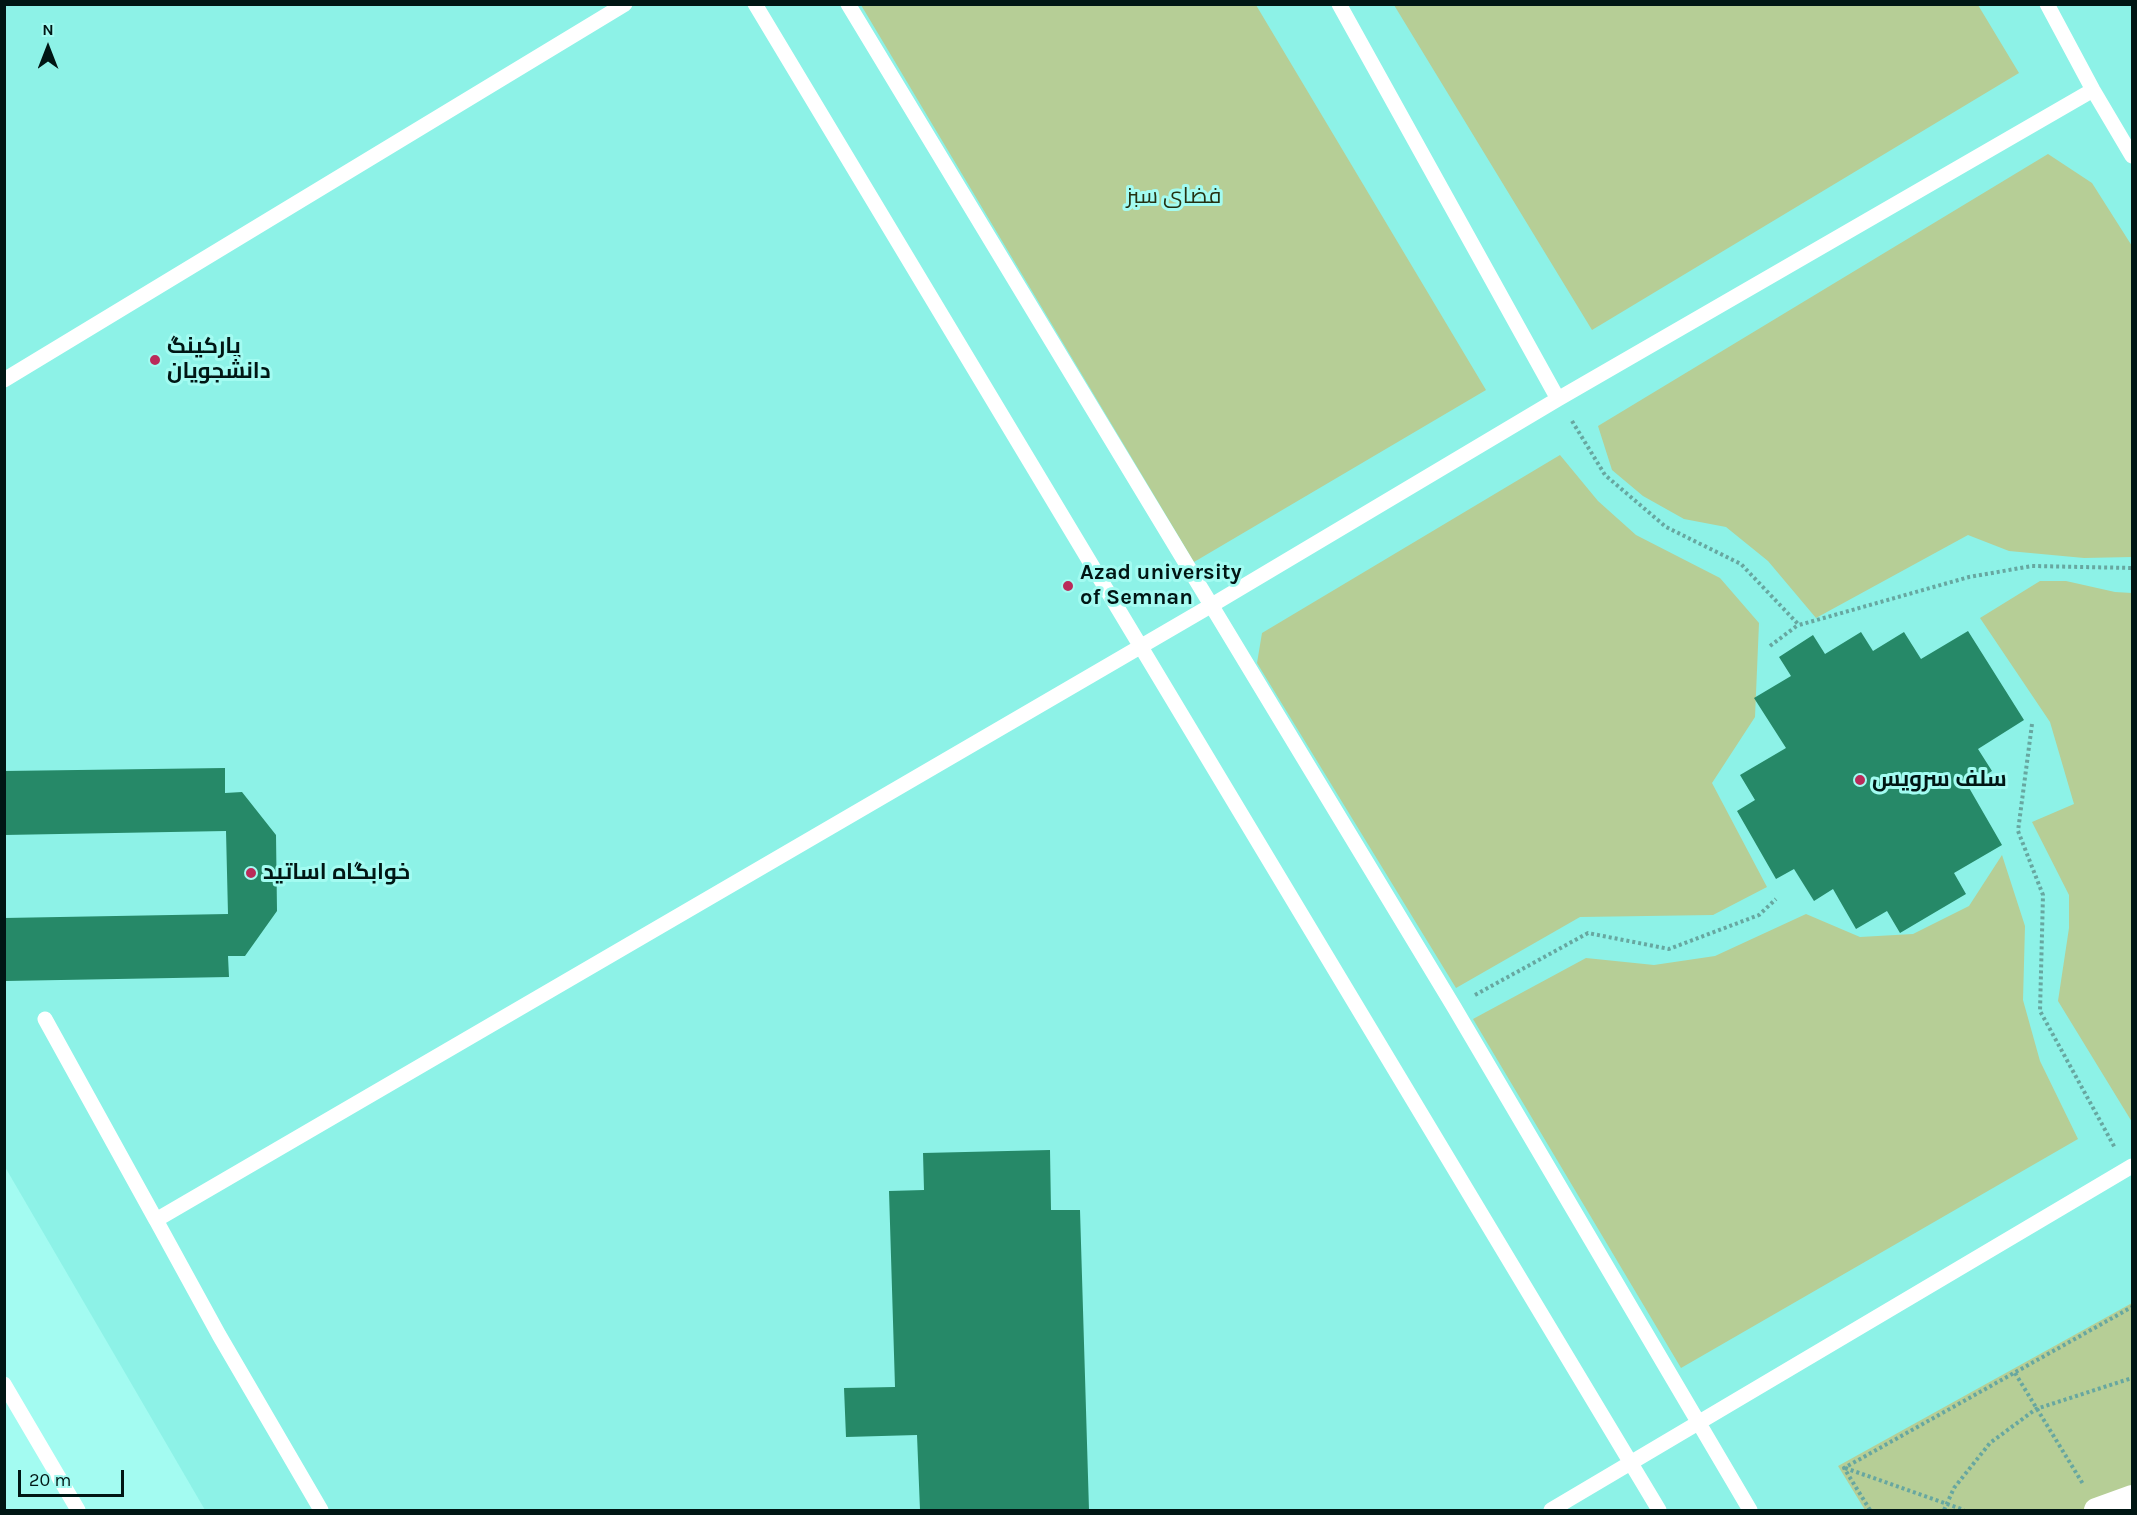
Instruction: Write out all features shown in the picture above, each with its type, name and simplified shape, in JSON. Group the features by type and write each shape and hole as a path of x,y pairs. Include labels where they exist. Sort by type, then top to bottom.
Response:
{"street":[{"path":"2097,1509 2133,1497"}],"lane":[{"path":"4,380 625,4"},
{"path":"755,4 1659,1510"},
{"path":"848,4 1454,1007 1750,1510"},
{"path":"1339,4 1558,399"},
{"path":"2047,4 2093,90 2133,156"},
{"path":"156,1220 1212,605 1558,399 2093,90"},
{"path":"45,1019 219,1335 321,1510"},
{"path":"1551,1510 2130,1168"},
{"path":"4,1384 78,1510"}],"path":[{"path":"1558,399 1605,475 1666,527 1741,564 1798,625"},
{"path":"1770,646 1798,625 1969,577 2032,566 2133,568"},
{"path":"2032,724 2018,831 2043,895 2040,1011 2130,1168"},
{"path":"1454,1007 1588,933 1669,949 1759,915 1776,899"},
{"path":"1844,1468 2133,1307"},
{"path":"2014,1373 2097,1509"},
{"path":"1944,1510 1954,1488 1990,1443 2036,1409 2133,1378"},
{"path":"1844,1468 1964,1510"},
{"path":"1844,1468 1870,1510"}],"shaded area":[{"name":"Azad university of Semnan","path":"4,5 2132,5 2132,1510 205,1510 5,1167"}],"green space":[{"name":"فضای سبز","path":"861,5 1256,5 1486,390 1194,562"},
{"path":"1394,5 1978,5 2019,73 1592,330"},
{"path":"2048,154 2092,183 2132,246 2132,557 2084,558 2009,551 1968,535 1816,618 1768,561 1726,527 1684,519 1643,496 1612,470 1598,426"},
{"path":"1560,455 1598,501 1636,535 1720,578 1759,623 1755,717 1712,783 1767,887 1713,915 1580,917 1456,988 1257,663 1262,633"},
{"path":"2040,581 2066,581 2115,592 2132,593 2132,1122 2058,1001 2069,928 2069,895 2032,822 2074,804 2050,722 1980,618"},
{"path":"2002,855 2025,926 2023,1000 2040,1061 2078,1139 1681,1368 1473,1019 1586,958 1654,965 1715,956 1806,914 1860,937 1913,934 1969,906"},
{"path":"2132,1303 2132,1510 1865,1510 1838,1466"}],"building":[{"name":"سلف سرویس","path":"1968,631 2024,720 1978,749 1992,771 1968,786 2002,845 1954,873 1966,894 1900,933 1887,911 1856,929 1833,889 1814,901 1794,869 1776,879 1737,811 1755,800 1740,775 1786,748 1754,698 1791,676 1779,657 1813,635 1825,654 1861,632 1873,651 1904,632 1921,659"},
{"name":"خوابگاه اساتید","path":"225,768 225,793 242,792 276,835 277,911 245,956 228,956 229,977 5,981 4,918 228,914 226,831 4,835 4,771"},
{"path":"1050,1150 1051,1210 1080,1210 1089,1510 920,1510 917,1435 846,1437 844,1388 895,1387 889,1191 924,1190 923,1153"}],"place":[{"name":"پارکینگ دانشجویان","path":"155,360"},
{"name":"Azad university of Semnan","path":"1068,586"},
{"name":"سلف سرویس","path":"1860,780"},
{"name":"خوابگاه اساتید","path":"251,873"}]}
